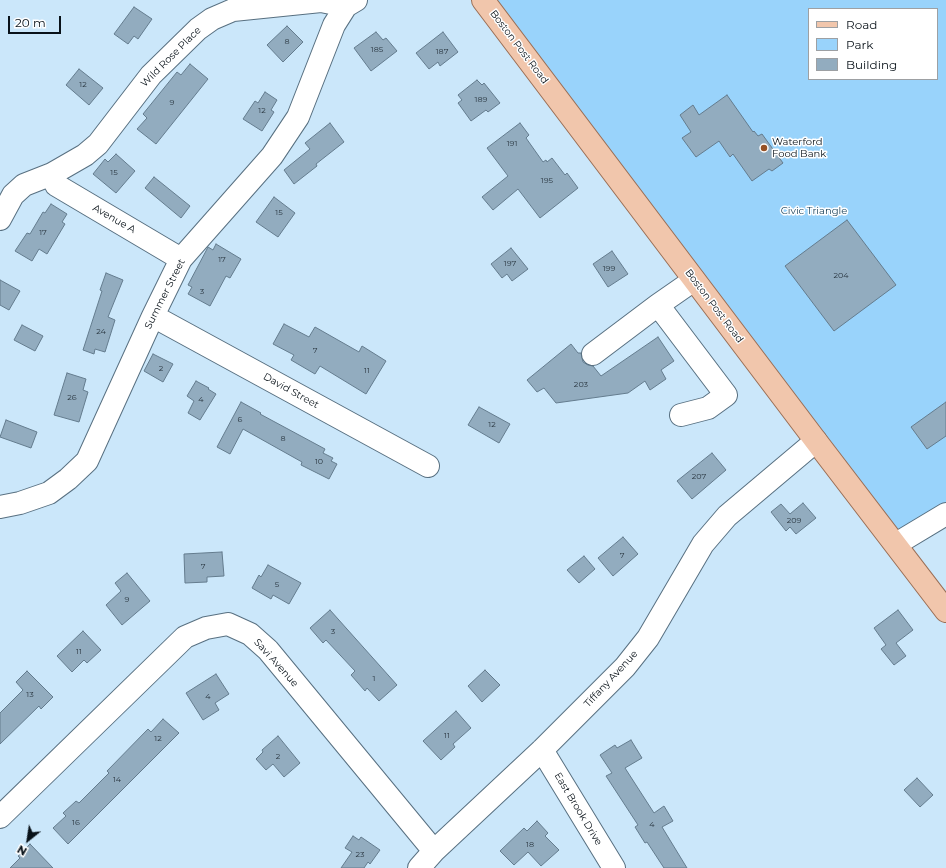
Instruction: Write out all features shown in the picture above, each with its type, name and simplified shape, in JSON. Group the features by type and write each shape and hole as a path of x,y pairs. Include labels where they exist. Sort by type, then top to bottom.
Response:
{"main road":[{"name":"Boston Post Road","path":"483,0 946,611"}],"street":[{"name":"Wild Rose Place","path":"0,219 13,195 24,185 52,174 85,155 98,144 151,75 198,29 212,19 233,10 321,1 348,2"},
{"name":"Summer Street","path":"0,507 20,504 49,492 68,479 87,461 153,316 181,259 272,156 298,117 334,25 348,2"},
{"name":"Avenue A","path":"52,174 56,185 181,259"},
{"path":"594,354 658,305 694,280"},
{"path":"658,305 726,395 708,408 681,415"},
{"name":"David Street","path":"153,316 428,466"},
{"name":"Tiffany Avenue","path":"419,868 434,851 542,750 625,667 648,638 703,544 728,516 816,441"},
{"path":"896,544 946,514"},
{"name":"Savi Avenue","path":"0,817 184,638 206,628 228,624 250,634 268,650 434,851"},
{"name":"East Brook Drive","path":"542,750 614,868"}],"green space":[{"name":"Civic Triangle","path":"497,0 946,0 946,509 896,544"}],"building":[{"path":"134,7 152,19 138,39 134,36 128,44 114,34"},
{"path":"287,26 303,42 283,62 267,45"},
{"path":"376,32 383,40 386,38 397,51 371,71 354,48"},
{"path":"443,32 458,52 440,66 438,62 429,69 416,53"},
{"path":"190,64 208,79 156,144 137,129 147,118 143,114 177,72 181,75"},
{"path":"79,69 103,88 89,105 66,85"},
{"path":"477,80 482,85 484,83 500,103 488,112 486,110 471,121 458,103 462,100 458,95"},
{"path":"265,92 277,100 271,110 274,112 262,131 243,119 255,101 258,103"},
{"path":"727,95 753,132 754,131 758,136 762,134 783,163 772,171 769,169 752,181 733,154 730,157 719,141 696,157 682,138 691,132 680,115 693,105 699,115"},
{"path":"330,123 344,142 294,184 284,170 310,149 305,143"},
{"path":"520,123 529,135 526,138 543,162 546,160 547,162 552,158 565,175 567,173 578,188 540,218 518,189 493,210 482,197 508,176 487,148"},
{"path":"116,154 135,171 116,193 93,174 105,159 108,162"},
{"path":"154,177 190,206 181,218 145,188"},
{"path":"274,197 295,213 278,237 256,222"},
{"path":"51,204 67,214 62,222 65,224 47,254 39,249 32,261 15,251 27,233 30,234 43,212 45,213"},
{"path":"847,220 896,285 834,331 785,266"},
{"path":"216,244 241,259 230,278 226,276 210,306 188,294 192,287 188,285 208,247 213,250"},
{"path":"511,248 528,269 512,281 507,274 502,278 491,264"},
{"path":"612,251 628,274 608,287 593,264"},
{"path":"106,273 123,280 108,317 115,320 105,352 95,349 94,354 83,350 102,291 100,290"},
{"path":"0,280 20,291 9,310 0,305"},
{"path":"284,324 309,337 315,327 359,352 362,346 386,361 366,394 320,366 315,374 291,360 294,355 273,344"},
{"path":"22,325 43,336 35,351 14,340"},
{"path":"658,337 674,361 661,370 666,379 650,390 645,381 628,393 556,403 544,388 537,392 527,380 571,344 578,353 581,353 583,362 593,366 601,376"},
{"path":"153,354 173,364 163,382 144,371"},
{"path":"67,373 86,379 83,390 88,392 79,422 54,415"},
{"path":"196,381 209,388 208,389 216,394 200,420 188,413 194,401 187,396"},
{"path":"241,402 325,449 323,453 333,458 331,461 337,464 329,479 301,465 302,462 243,429 230,454 217,447"},
{"path":"946,402 946,436 927,449 911,427"},
{"path":"479,407 510,424 499,443 468,425"},
{"path":"6,420 37,432 31,448 0,437"},
{"path":"712,453 726,470 692,499 677,481"},
{"path":"803,503 816,518 796,534 790,527 786,531 771,512 781,504 790,514"},
{"path":"623,537 638,554 613,576 598,558"},
{"path":"222,552 224,576 207,577 207,582 185,583 184,554"},
{"path":"584,556 595,569 579,583 567,570"},
{"path":"268,565 301,583 289,604 273,595 271,599 252,588 259,575 261,577"},
{"path":"127,573 150,601 122,625 106,605 121,591 115,583"},
{"path":"330,610 397,685 379,701 367,688 365,691 351,675 355,671 326,640 323,643 310,628"},
{"path":"898,610 913,630 896,643 906,656 894,665 881,649 886,645 874,628"},
{"path":"83,631 101,650 87,663 84,660 72,672 57,656"},
{"path":"485,670 500,685 482,702 468,686"},
{"path":"27,671 53,697 41,709 39,706 0,744 0,713 23,690 16,682"},
{"path":"216,674 229,694 215,703 219,710 203,720 186,693"},
{"path":"456,711 471,728 453,744 455,747 441,760 423,741"},
{"path":"163,719 179,733 68,844 53,828 66,816 63,813 76,801 79,803 109,773 107,771 148,729 151,732"},
{"path":"278,736 300,763 284,777 273,764 266,770 256,759 263,752 262,750"},
{"path":"631,740 642,758 625,768 654,813 664,806 673,821 662,827 687,868 664,868 647,842 645,843 635,827 638,825 606,776 612,773 600,755 615,745 617,748"},
{"path":"917,778 933,795 920,807 904,790"},
{"path":"537,821 548,833 545,836 559,850 541,866 528,852 514,865 500,851 524,828 527,831"},
{"path":"353,836 359,840 361,837 380,850 370,864 368,862 364,868 341,868 352,852 345,848"},
{"path":"30,844 53,868 10,868 20,858 18,856"}],"place":[{"name":"Waterford Food Bank","path":"764,148"}]}
